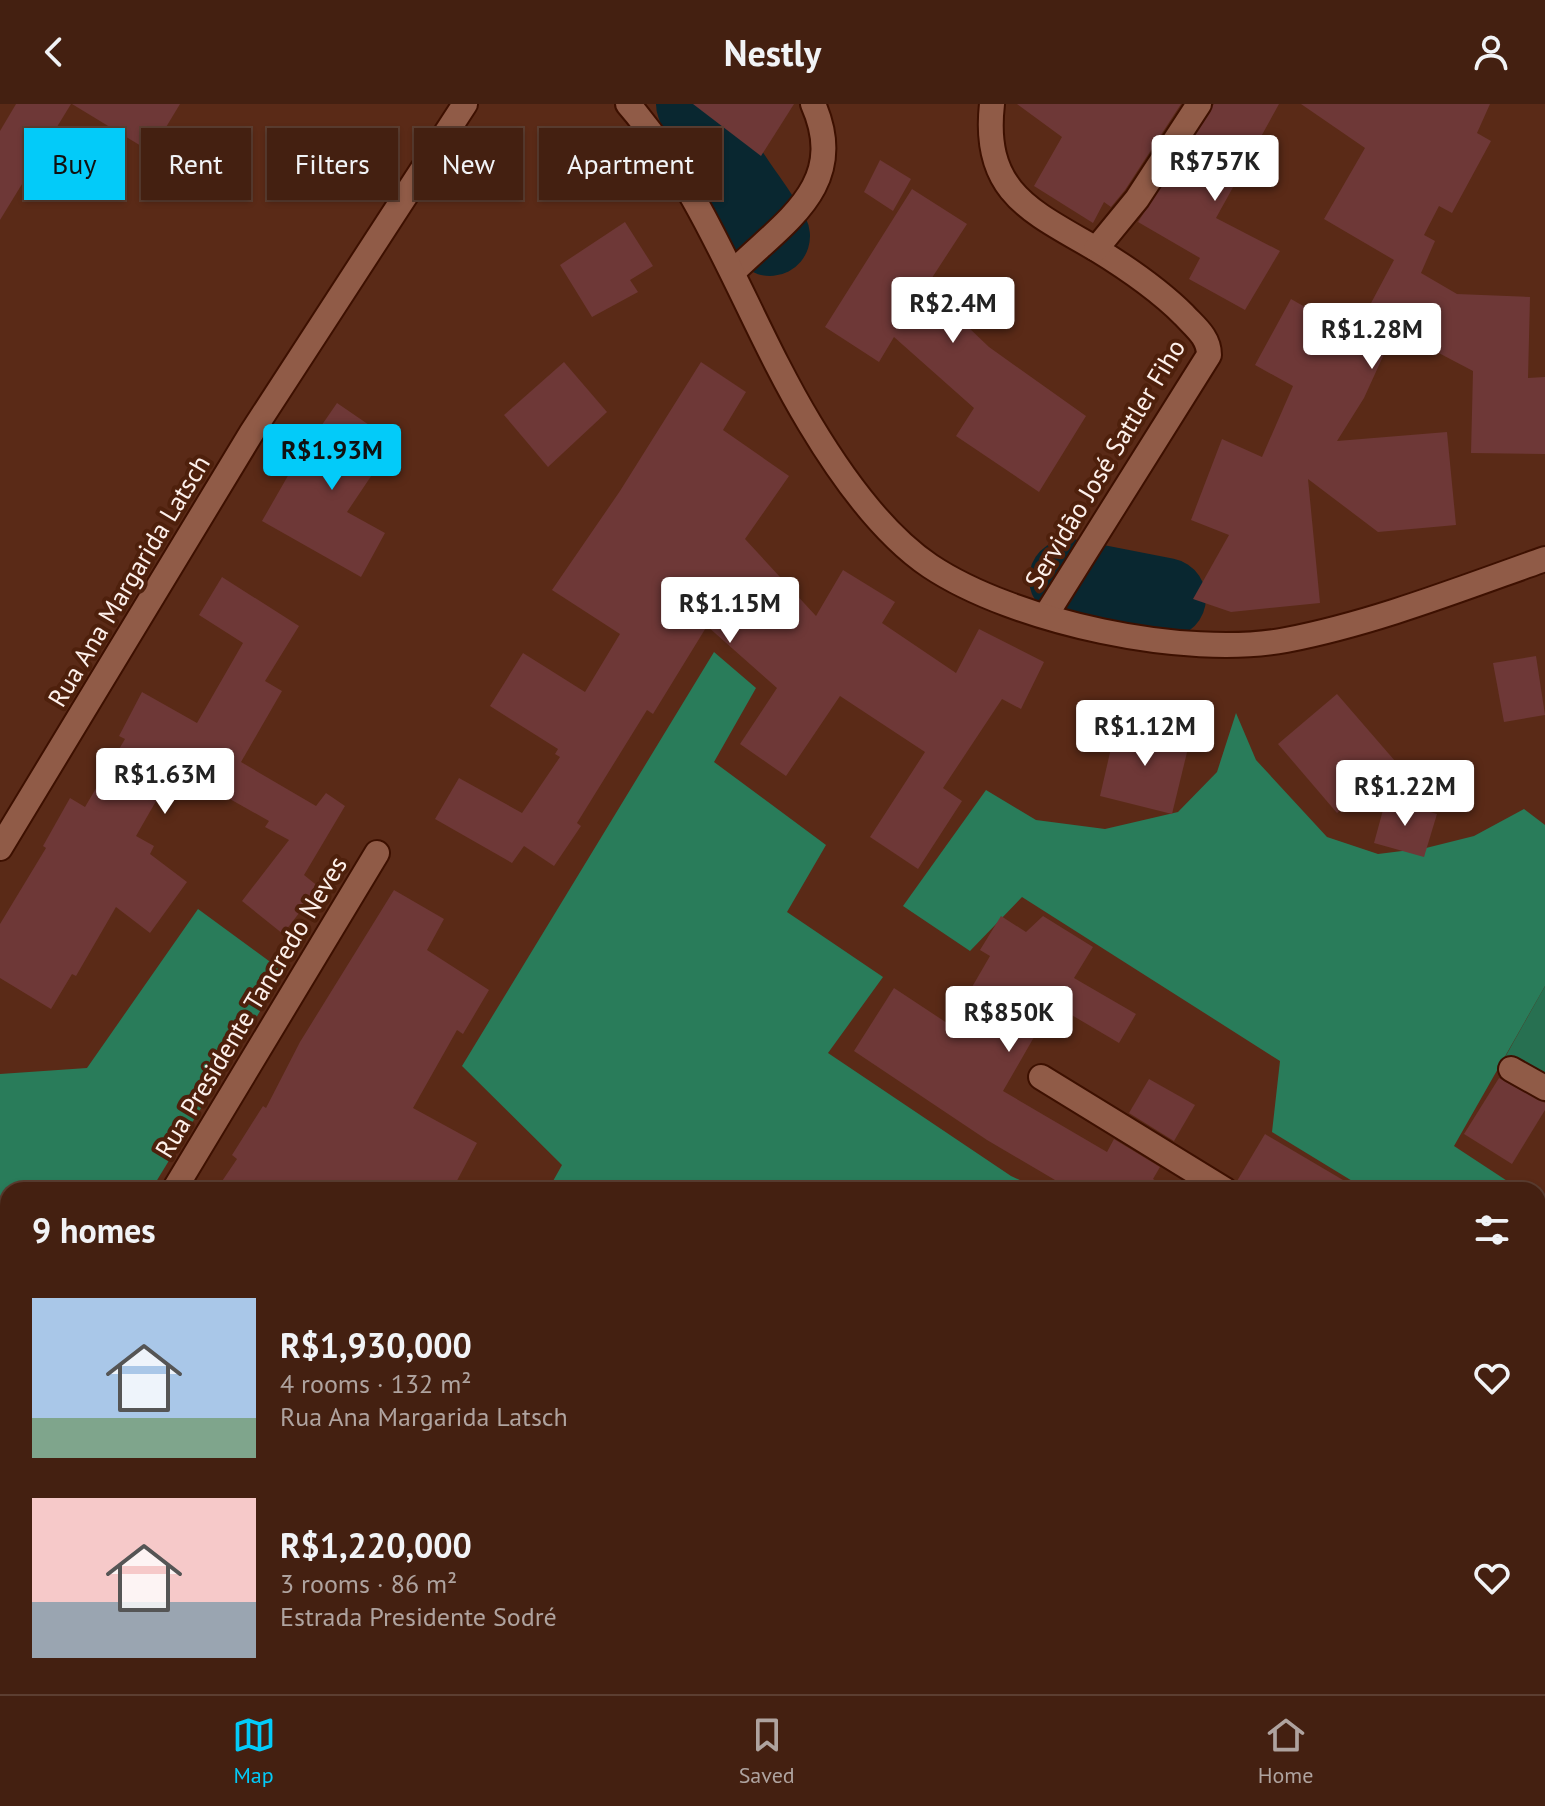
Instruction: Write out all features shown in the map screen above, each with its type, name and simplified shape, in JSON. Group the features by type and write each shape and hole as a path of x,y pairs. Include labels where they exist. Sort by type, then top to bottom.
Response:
{"street":[{"name":"Rua Ana Margarida Latsch","path":"0,848 252,432 465,104"},
{"path":"628,104 715,233 792,393 812,427 875,514 930,566 999,599 1094,630 1182,643 1235,646 1283,641 1397,610 1545,559"},
{"path":"734,271 813,195 825,163 823,125 813,104"},
{"name":"Servidão José Sattler Fiho","path":"992,104 988,137 1014,197 1043,221 1096,249 1168,300 1206,339 1209,355 1046,615"},
{"path":"1096,249 1137,199 1199,104"},
{"name":"Rua Presidente Tancredo Neves","path":"179,1182 377,853"},
{"path":"1511,1069 1545,1088"},
{"path":"1041,1077 1212,1182"}],"green space":[{"path":"714,652 756,688 714,762 826,845 787,912 883,977 828,1053 1024,1182 552,1182 562,1165 462,1066"},
{"path":"1236,713 1256,760 1327,837 1378,854 1426,848 1474,836 1524,809 1545,825 1545,986 1454,1146 1509,1182 1354,1182 1272,1132 1280,1061 1022,897 970,951 903,906 986,790 1036,820 1105,829 1178,812 1217,772"},
{"path":"198,909 284,972 156,1182 0,1182 0,1074 87,1068"},
{"path":"1545,986 1545,1081 1504,1059"}],"building":[{"path":"16,104 71,104 56,128 24,128 24,181 0,220 0,131"},
{"path":"72,104 180,104 166,128 141,128 141,146 125,136 125,128 112,128"},
{"path":"693,104 794,104 761,156"},
{"path":"1017,104 1181,104 1125,190 1111,207 1104,202 1093,223 1034,186 1062,137"},
{"path":"1214,104 1279,104 1216,218 1280,251 1245,310 1189,279 1200,258 1138,222"},
{"path":"1301,104 1490,104 1477,133 1491,141 1452,213 1439,206 1424,235 1435,241 1421,273 1457,294 1530,297 1528,378 1545,377 1545,454 1471,453 1473,371 1395,330 1364,398 1337,441 1447,432 1456,525 1378,532 1308,479 1320,603 1231,612 1193,599 1229,535 1191,520 1222,439 1262,457 1293,386 1255,365 1291,299 1354,335 1394,260 1324,219 1365,148"},
{"path":"880,160 911,179 893,211 864,192"},
{"path":"912,189 967,224 926,287 989,347 1086,416 1039,492 956,436 974,408 894,337 879,362 825,327"},
{"path":"625,222 653,266 630,280 638,292 592,317 560,265"},
{"path":"564,362 607,412 548,467 504,415"},
{"path":"701,362 746,392 723,430 789,476 745,539 816,616 843,570 895,602 882,623 956,673 979,629 1044,662 1021,709 1002,699 943,788 962,801 918,869 870,837 925,752 840,696 786,776 740,744 777,688 707,626 653,714 647,710 577,823 581,826 554,866 524,846 512,863 435,819 459,778 522,813 560,757 555,754 558,749 490,706 523,653 585,692 620,634 552,590 620,491"},
{"path":"337,403 394,442 347,512 385,533 361,577 262,521 293,467"},
{"path":"222,577 299,626 265,681 282,691 241,762 316,806 326,793 345,806 304,875 319,887 283,934 242,901 289,840 265,827 269,821 175,768 136,836 154,846 150,854 187,882 150,933 116,907 76,976 72,974 51,1009 0,978 0,924 46,848 43,846 70,798 85,807 125,739 119,736 142,692 197,723 243,643 199,615"},
{"path":"1536,656 1545,715 1504,722 1493,663"},
{"path":"1337,694 1395,761 1337,813 1278,744"},
{"path":"1117,722 1190,740 1172,814 1100,796"},
{"path":"1386,799 1437,814 1424,857 1374,843"},
{"path":"394,890 444,919 427,950 489,990 463,1034 457,1030 413,1108 477,1143 456,1182 221,1182 237,1159 232,1155 263,1106 266,1108 300,1042"},
{"path":"1001,916 1026,932 1043,916 1093,947 1074,978 1136,1014 1119,1043 1053,1004 1003,1091 1107,1152 1114,1139 1160,1167 1153,1179 1158,1182 1058,1182 987,1140 854,1051 894,988 950,1025 990,956 980,950"},
{"path":"1499,1078 1545,1103 1545,1110 1512,1164 1464,1134"},
{"path":"1149,1079 1195,1105 1174,1141 1129,1113"},
{"path":"1265,1134 1346,1182 1237,1182"}],"waterway":[{"path":"696,104 721,160 770,236"},
{"path":"1069,579 1166,598"}]}
